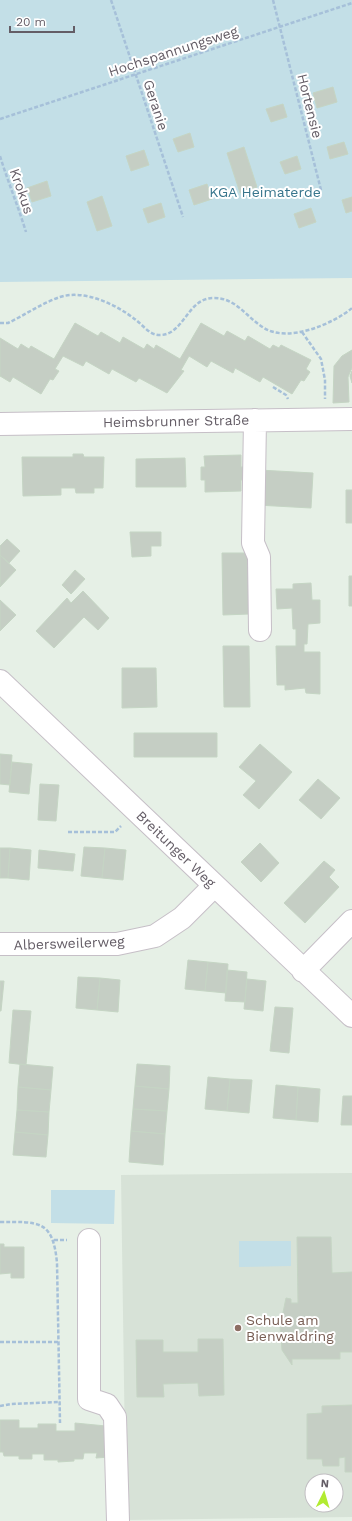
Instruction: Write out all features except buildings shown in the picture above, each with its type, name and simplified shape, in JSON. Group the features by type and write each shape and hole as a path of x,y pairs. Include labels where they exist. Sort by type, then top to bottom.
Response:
{"street":[{"name":"Heimsbrunner Straße","path":"0,424 352,419"},
{"path":"254,420 253,543 259,557 260,630"},
{"name":"Breitunger Weg","path":"0,681 352,1016"},
{"name":"Albersweilerweg","path":"0,944 117,944 155,936 182,918 214,886"},
{"path":"303,971 352,921"},
{"path":"89,1240 89,1399 107,1405 115,1417 118,1521"}],"path":[{"name":"Geranie","path":"111,0 183,217"},
{"name":"Hortensie","path":"273,0 322,190"},
{"name":"Hochspannungsweg","path":"0,119 352,3"},
{"name":"Krokus","path":"0,156 11,192 16,200 26,232"},
{"path":"0,323 8,323 62,297 85,296 112,306 133,317 154,334 162,336 180,325 193,307 208,298 223,298 238,306 265,329 281,333 302,332 329,322 352,308"},
{"path":"302,332 321,360 325,380 325,401"},
{"path":"273,387 283,393"},
{"path":"68,832 115,832 126,821"},
{"path":"0,1222 38,1224 44,1227 54,1240 57,1263 60,1423"},
{"path":"0,1342 58,1342"},
{"path":"0,1406 11,1404 60,1402"}],"shaded area":[{"name":"Schule am Bienwaldring","path":"352,1173 352,1517 126,1520 121,1175"}],"green space":[{"name":"KGA Heimaterde","path":"0,0 352,0 352,278 0,282"},
{"path":"51,1190 115,1190 114,1224 51,1223"},
{"path":"239,1241 291,1241 291,1266 239,1267"}],"place":[{"name":"Schule am Bienwaldring","path":"238,1328"}]}
